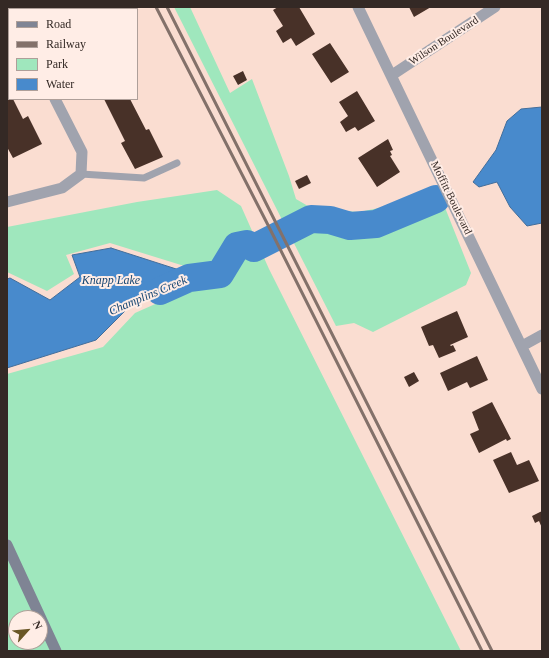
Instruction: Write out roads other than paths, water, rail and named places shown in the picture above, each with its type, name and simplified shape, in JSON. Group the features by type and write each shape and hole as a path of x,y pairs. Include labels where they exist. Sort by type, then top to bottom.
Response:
{"main road":[{"path":"7,545 56,651"}],"street":[{"name":"Moffitt Boulevard","path":"358,7 542,389"},
{"name":"Wilson Boulevard","path":"392,75 496,7"},
{"path":"7,202 62,188 81,174 82,152 56,100"},
{"path":"522,346 542,335"}],"lane":[{"path":"81,174 144,178 177,163"}],"water":[{"path":"542,107 542,223 527,226 510,207 497,182 479,187 473,182 496,150 507,121 521,109"},
{"name":"Knapp Lake","path":"111,248 198,276 128,308 96,340 7,368 7,279 10,278 50,300 80,277 72,255"}],"waterway":[{"name":"Champlins Creek","path":"160,291 189,278 220,274 237,246 247,244 254,248 311,219 330,220 350,226 376,224 436,199"}],"railway":[{"path":"156,7 269,227 482,651"},
{"path":"167,7 492,651"}]}
